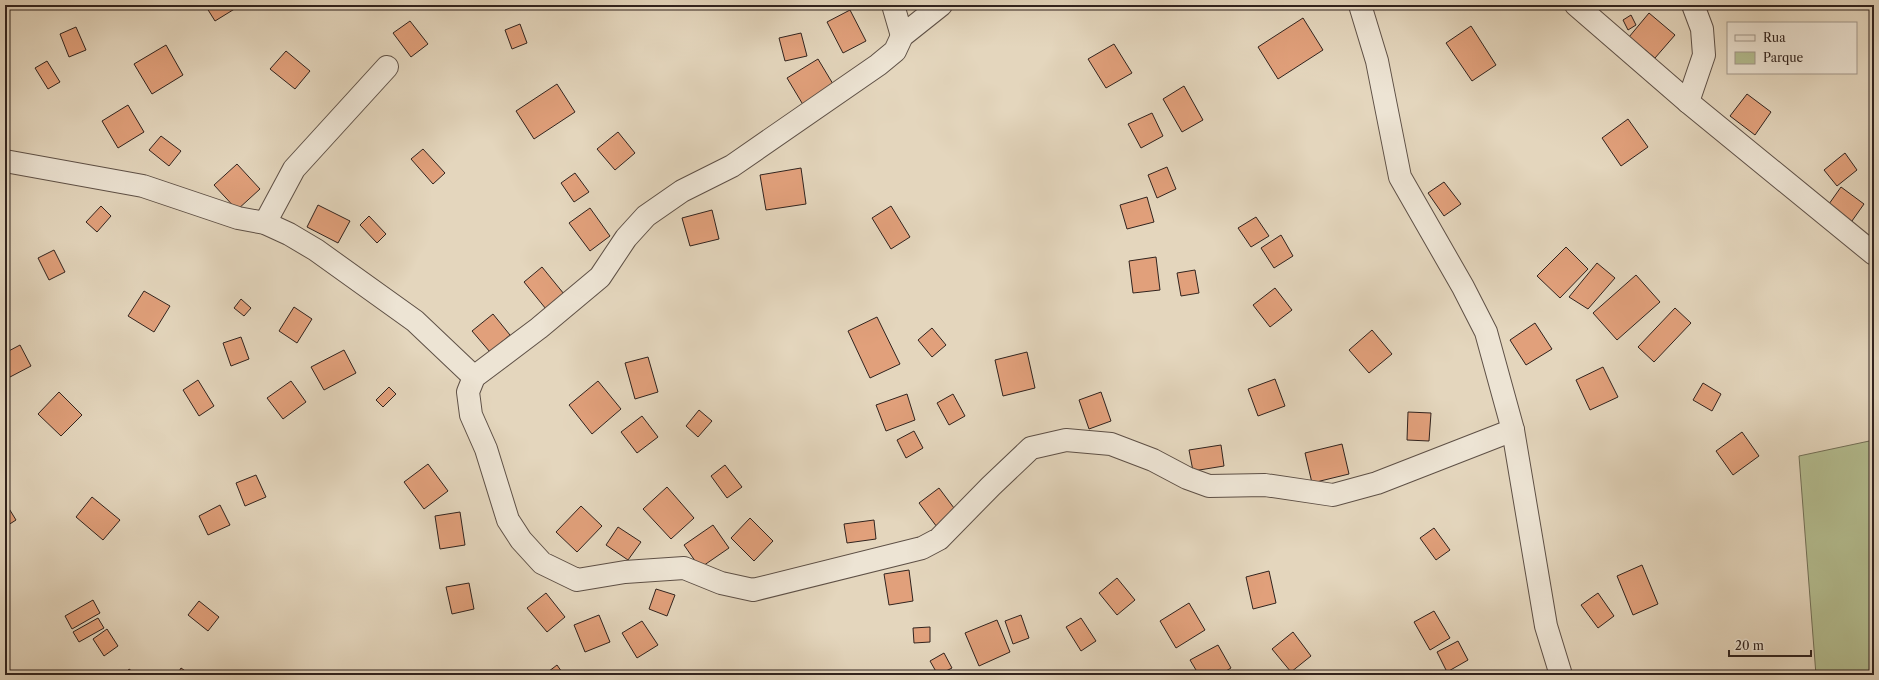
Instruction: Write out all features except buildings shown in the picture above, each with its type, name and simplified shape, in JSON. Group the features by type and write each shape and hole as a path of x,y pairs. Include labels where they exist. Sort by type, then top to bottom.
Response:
{"street":[{"path":"893,5 902,36"},
{"path":"941,5 902,36 895,51 878,65 732,166 682,191 646,216 626,238 600,277 539,328 474,377 468,392 471,415 486,449 508,520 521,540 542,563 577,580 625,572 684,568 721,583 753,590 922,548 939,539 1031,448 1066,440 1111,444 1153,460 1187,478 1209,486 1265,485 1333,495 1377,483 1513,430"},
{"path":"1360,5 1377,61 1400,177 1463,286 1486,332 1513,430 1546,626 1561,675"},
{"path":"1576,5 1688,102 1874,254"},
{"path":"1688,102 1704,55 1702,29 1693,5"},
{"path":"265,223 294,169 387,67"},
{"path":"5,161 143,186 238,218 265,223 289,234 316,250 415,321 474,377"}],"green space":[{"path":"1874,440 1874,675 1816,675 1799,456"}]}
